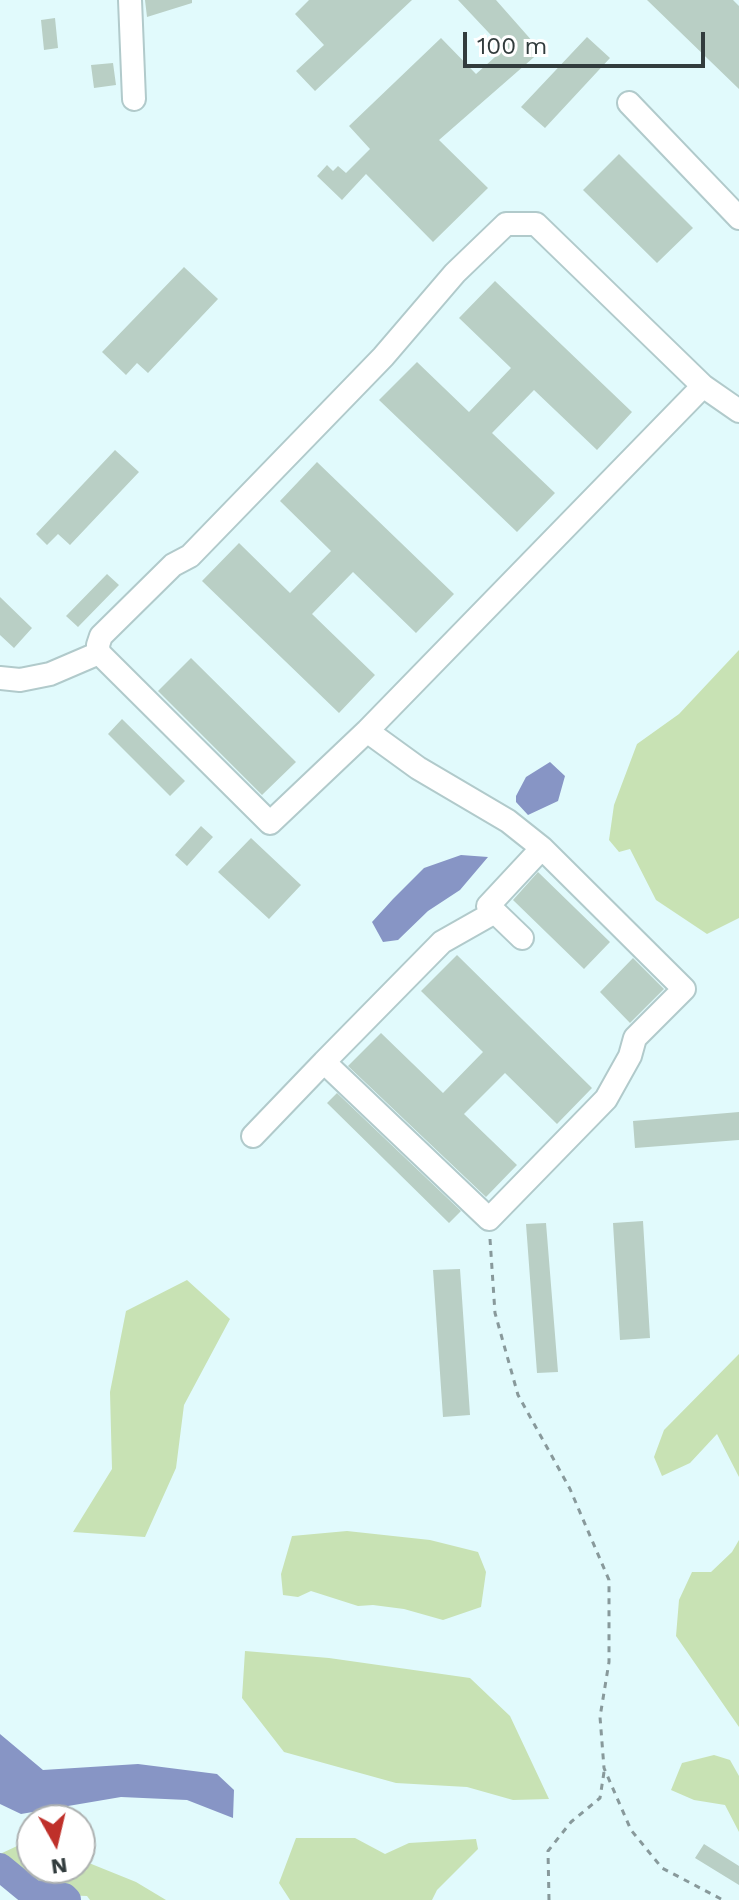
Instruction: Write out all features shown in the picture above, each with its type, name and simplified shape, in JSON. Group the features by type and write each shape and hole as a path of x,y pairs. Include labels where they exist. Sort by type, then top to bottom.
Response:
{"street":[{"path":"130,0 134,99"},
{"path":"629,103 739,218"},
{"path":"99,653 101,636 173,565 190,556 383,357 455,273 506,224 536,224 703,386 739,411"},
{"path":"99,653 270,823 367,731 703,386"},
{"path":"0,678 20,680 50,674 99,653"},
{"path":"324,1062 489,1219 606,1099 630,1056 635,1038 684,989 542,848 508,821 418,768 367,731"},
{"path":"522,938 488,906 542,848"},
{"path":"253,1136 442,942 495,912"}],"path":[{"path":"489,1219 495,1313 518,1395 570,1489 609,1580 609,1662 600,1717 604,1768 600,1798 571,1822 548,1851 549,1900"},
{"path":"604,1768 631,1830 662,1868 723,1900"}],"green space":[{"path":"739,650 739,918 707,934 656,900 630,849 619,852 609,840 614,805 637,744 679,714"},
{"path":"187,1280 230,1319 184,1405 176,1468 145,1537 73,1532 112,1469 110,1392 126,1311"},
{"path":"739,1354 739,1477 717,1434 690,1463 662,1476 654,1457 664,1430"},
{"path":"347,1531 430,1540 478,1552 486,1572 481,1607 443,1620 404,1609 358,1606 311,1591 298,1597 283,1595 281,1574 292,1536"},
{"path":"739,1540 739,1727 676,1636 679,1600 692,1572 711,1572 732,1552"},
{"path":"245,1651 329,1658 470,1678 510,1716 549,1799 513,1800 467,1787 396,1783 284,1752 242,1698"},
{"path":"714,1755 730,1760 739,1776 739,1832 725,1805 694,1800 671,1790 682,1763"},
{"path":"296,1838 355,1838 385,1854 409,1843 476,1839 478,1849 437,1890 432,1900 290,1900 279,1883"},
{"path":"16,1846 16,1880 0,1867 0,1854"},
{"path":"96,1866 136,1882 166,1900 90,1900 87,1896 33,1894 21,1884 96,1884"}],"water":[{"path":"550,762 565,776 558,801 528,815 516,802 516,796 526,777"},
{"path":"461,855 488,857 460,890 428,911 398,940 383,942 372,922 424,868"},
{"path":"0,1734 43,1770 138,1764 217,1774 234,1790 233,1818 187,1800 121,1797 80,1804 16,1804 16,1812 0,1804"},
{"path":"0,1861 16,1871 16,1884 36,1884 68,1900 30,1900 0,1882"}],"building":[{"path":"145,0 192,0 192,3 147,17"},
{"path":"309,0 412,0 315,91 296,71 324,45 295,14"},
{"path":"458,0 496,0 541,51 439,140 488,188 433,242 366,174 342,200 317,176 327,165 333,171 338,166 346,173 370,149 349,126 441,38 476,74 504,49"},
{"path":"647,0 733,0 739,6 739,89"},
{"path":"55,18 58,48 44,50 41,20"},
{"path":"587,37 610,58 545,128 521,107"},
{"path":"113,63 116,85 94,88 91,65"},
{"path":"619,154 693,228 657,263 583,190"},
{"path":"184,267 218,299 148,373 137,363 126,375 102,352"},
{"path":"495,281 632,412 597,450 534,390 492,433 555,493 517,532 379,400 417,362 469,412 511,368 459,318"},
{"path":"115,450 139,472 70,545 58,534 47,545 36,534"},
{"path":"317,462 454,594 416,633 353,572 312,614 375,675 339,713 202,581 239,543 290,593 331,551 280,501"},
{"path":"107,574 119,585 78,627 66,616"},
{"path":"0,597 32,628 14,648 0,635"},
{"path":"191,658 296,762 262,795 158,691"},
{"path":"122,719 185,781 170,796 108,734"},
{"path":"201,826 213,837 187,866 175,855"},
{"path":"251,838 301,885 269,919 218,872"},
{"path":"538,872 610,942 584,969 513,900"},
{"path":"457,955 592,1088 557,1124 505,1073 464,1114 517,1165 486,1197 348,1066 381,1033 443,1093 483,1052 421,991"},
{"path":"633,958 664,989 630,1023 600,992"},
{"path":"337,1093 461,1211 449,1223 327,1103"},
{"path":"739,1112 739,1140 635,1148 633,1121"},
{"path":"643,1221 650,1338 620,1340 613,1223"},
{"path":"546,1223 558,1372 537,1373 526,1224"},
{"path":"460,1269 470,1415 443,1417 433,1270"},
{"path":"704,1844 739,1866 739,1885 695,1858"}],"waterway":[{"path":"0,1867 33,1894 64,1897 67,1900"}]}
